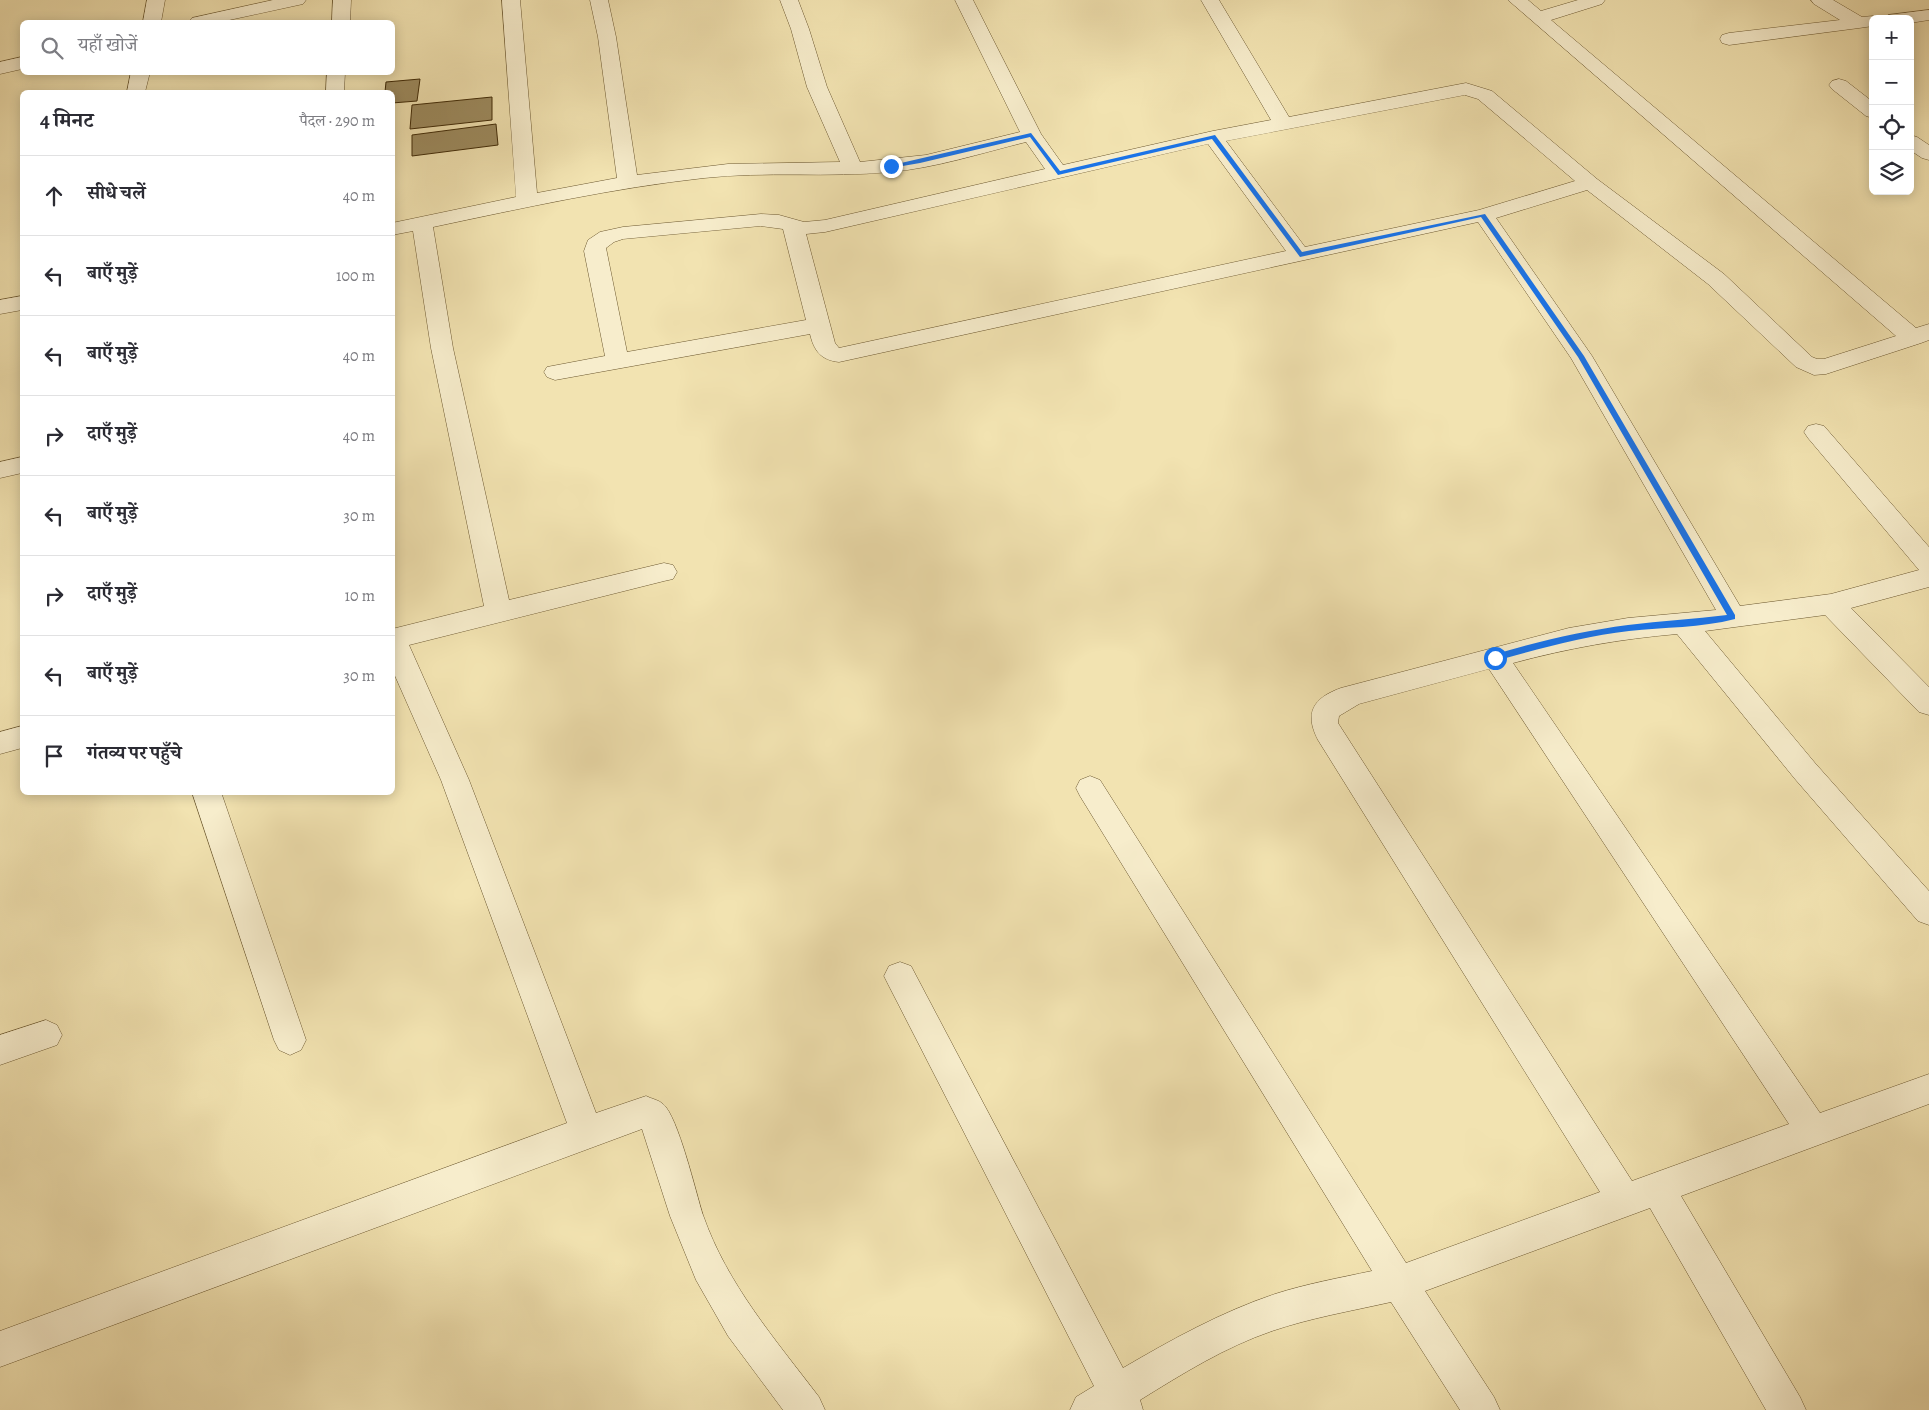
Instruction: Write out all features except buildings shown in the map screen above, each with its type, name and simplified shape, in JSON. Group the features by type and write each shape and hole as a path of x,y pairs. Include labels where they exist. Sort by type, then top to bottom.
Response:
{"street":[{"path":"152,20 156,0"},
{"path":"207,20 297,0"},
{"path":"340,20 342,0"},
{"path":"511,0 527,202"},
{"path":"599,0 607,37 628,182"},
{"path":"789,0 817,87 853,168"},
{"path":"964,0 1031,135 1058,173"},
{"path":"1210,0 1283,124"},
{"path":"1517,0 1921,334"},
{"path":"1539,18 1596,0"},
{"path":"1820,0 1866,22"},
{"path":"1914,17 1929,15"},
{"path":"1729,39 1866,22"},
{"path":"0,68 20,63"},
{"path":"136,90 140,75"},
{"path":"335,90 336,75"},
{"path":"1839,85 1869,109"},
{"path":"616,361 595,251 596,245 601,240 622,234 762,220 803,228 825,226 1213,137 1458,89 1473,90 1485,95 1590,183 1716,279 1799,358 1808,364 1814,367 1826,366 1921,334"},
{"path":"395,228 628,182 739,169 891,166 1031,135"},
{"path":"1213,137 1300,255"},
{"path":"1914,144 1929,154"},
{"path":"793,225 824,346 828,351 838,355 1483,215 1590,183"},
{"path":"1483,215 1581,356 1732,617"},
{"path":"422,223 442,348 499,613"},
{"path":"0,307 20,302"},
{"path":"555,372 820,325"},
{"path":"1816,432 1929,564"},
{"path":"0,470 20,465"},
{"path":"395,639 664,572"},
{"path":"1624,1199 1328,732 1324,720 1327,710 1333,704 1346,697 1569,638 1628,628 1684,624 1831,604 1929,576"},
{"path":"1831,604 1929,704"},
{"path":"1684,624 1804,771 1929,912"},
{"path":"395,644 455,780 587,1132"},
{"path":"1495,658 1813,1131"},
{"path":"0,743 20,738"},
{"path":"1090,788 1399,1283 1481,1410"},
{"path":"207,795 290,1040"},
{"path":"900,976 1111,1404 1142,1377 1211,1340 1257,1319 1312,1302 1399,1283 1624,1199 1929,1089"},
{"path":"0,1050 46,1035"},
{"path":"0,1349 587,1132 646,1112 652,1116 659,1127 692,1232 708,1268 735,1315 806,1410"},
{"path":"1657,1188 1787,1410"}],"route":[{"path":"891,166 945,156 1031,135 1058,173 1213,137 1300,255 1483,215 1581,356 1732,617 1684,624 1628,628 1569,638 1495,658"}]}
